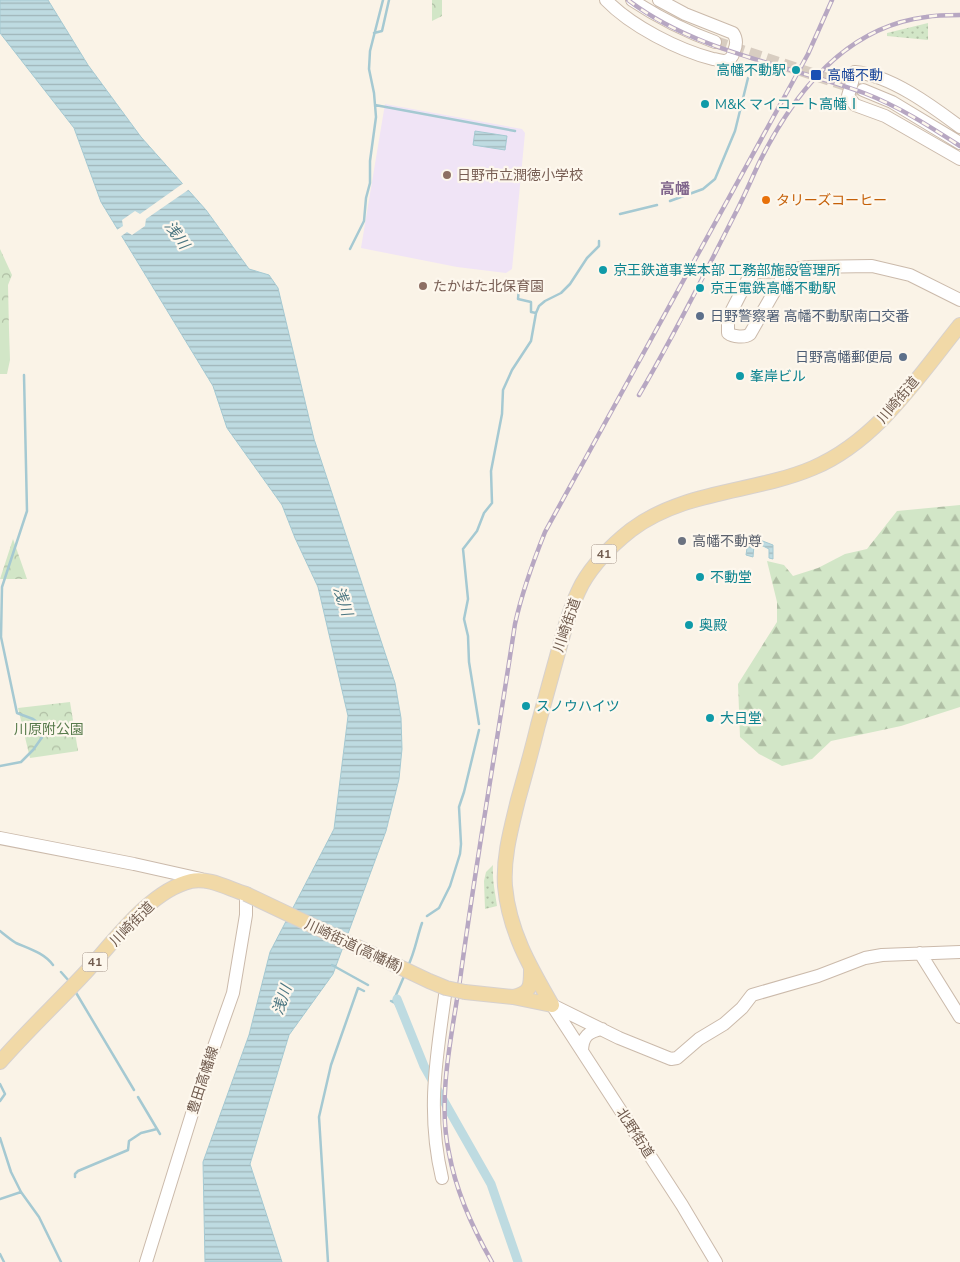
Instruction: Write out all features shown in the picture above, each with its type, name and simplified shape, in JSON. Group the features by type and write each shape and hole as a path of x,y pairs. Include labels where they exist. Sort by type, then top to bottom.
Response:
{"main road":[{"path":"606,0 632,21 673,44 706,57 724,61 730,59 737,44 733,33 685,14 659,0"},
{"path":"632,0 653,15 683,30 715,42"},
{"path":"960,127 933,106 900,87 865,73 855,72 848,92 852,103 858,107 885,116 960,159"},
{"path":"864,90 892,102 960,142"},
{"path":"786,271 750,334 747,336 728,333 728,318 749,277 757,272 786,271 807,267 872,266 910,275 960,300"},
{"name":"川崎街道","path":"552,1005 531,968 511,922 505,886 506,852 567,620 583,583 606,553 632,529 646,521 684,503 806,471 838,455 872,430 887,415 960,325"},
{"path":"0,838 134,864 202,880 246,894"},
{"name":"川崎街道","path":"0,1062 145,908 154,900 180,885 202,880"},
{"name":"川崎街道(高幡橋)","path":"246,894 446,988 513,997"},
{"name":"豊田高幡線","path":"146,1262 204,1075 233,993 246,915 246,894"},
{"path":"513,997 552,1005 671,1059 676,1058 699,1039 724,1024 742,1008 752,995 809,979 864,958 960,952"},
{"path":"920,953 960,1017"},
{"path":"513,997 528,992 531,982 531,968"},
{"path":"442,1178 435,1140 433,1111 436,1056 446,988"},
{"name":"北野街道","path":"552,1005 682,1205 716,1262"},
{"path":"582,1050 582,1041 586,1035 592,1031 602,1029"}],"shaded area":[{"name":"日野市立潤徳小学校","path":"385,104 522,129 525,133 512,269 506,273 457,267 361,248"}],"green space":[{"path":"432,0 442,0 442,16 432,21"},
{"path":"928,23 928,40 887,36 887,33"},
{"path":"0,249 12,275 8,285 9,330 0,330"},
{"path":"0,330 9,330 10,360 7,374 0,374"},
{"path":"960,505 960,707 901,726 831,741 812,759 782,766 759,754 740,737 738,684 777,622 777,602 767,561 784,565 793,576 818,568 845,554 867,549 897,511"},
{"path":"13,539 27,579 0,579"},
{"name":"川原附公園","path":"70,702 78,751 30,758 18,708"},
{"path":"493,865 497,906 485,909 484,881 486,872"}],"water":[{"name":"浅川","path":"0,0 48,0 88,65 141,137 206,210 249,269 269,275 278,288 314,439 395,683 401,718 402,749 399,779 386,831 333,974 289,1035 250,1164 282,1262 205,1262 203,1162 249,1035 270,952 334,829 348,716 318,587 282,505 227,428 213,386 101,202 74,128 0,33"},
{"path":"475,131 507,136 505,150 473,145"},
{"path":"760,540 773,545 773,559 769,558 769,549 759,544 754,545 753,557 746,555 748,541"}],"pier":[{"path":"185,182 191,188 146,219 145,226 132,235 127,232 120,237 115,231 123,226 122,220 135,211 140,214"}],"waterway":[{"path":"350,249 364,221 366,198 370,183 370,161 376,117 369,69 370,51 383,0"},
{"path":"374,33 382,31 389,0"},
{"path":"670,201 703,189 715,179 735,131 748,78"},
{"path":"375,105 515,131"},
{"path":"620,214 657,205"},
{"path":"479,724 469,662 468,636 464,619 468,599 463,549 477,531 484,513 492,503 491,471 502,414 503,390 512,370 531,341 539,306 561,293 570,284 587,258 599,246 599,241"},
{"path":"519,287 518,299 531,302 531,312 536,313"},
{"path":"0,766 21,762 43,736 41,725 33,719 17,713 1,637 2,587 27,511 24,375"},
{"path":"427,916 439,908 450,886 460,854 459,807 479,730"},
{"path":"408,966 422,923"},
{"path":"0,931 16,943 41,954 53,965"},
{"path":"332,965 368,985"},
{"path":"61,972 69,981"},
{"path":"393,1002 405,974"},
{"path":"328,1262 319,1117 331,1065 358,988 364,991"},
{"path":"75,991 134,1090"},
{"path":"397,999 424,1066 491,1184 518,1262"},
{"path":"391,1001 395,1003 409,1029"},
{"path":"0,1084 5,1094 0,1101"},
{"path":"138,1097 160,1134"},
{"path":"75,1177 78,1171 128,1150 129,1141 141,1133 157,1129"},
{"path":"0,1138 11,1172 21,1192 39,1217 61,1262"},
{"path":"0,1199 21,1192"},
{"path":"0,1254 4,1262"}],"tunnel":[{"path":"715,42 861,90"}],"railway":[{"path":"628,0 654,18 712,45 877,98 913,117 960,146"},
{"path":"492,1262 466,1209 452,1167 446,1132 445,1089 480,846 515,624 521,600 545,532 808,54 832,0"},
{"path":"639,395 689,305 773,137 805,89 847,49 871,34 897,23 939,15 960,15"}],"place":[{"name":"高幡不動駅","path":"796,70"},
{"name":"高幡不動","path":"816,75"},
{"name":"M&K マイコート高幡Ⅰ","path":"705,104"},
{"name":"日野市立潤徳小学校","path":"447,175"},
{"name":"タリーズコーヒー","path":"766,200"},
{"name":"京王鉄道事業本部 工務部施設管理所","path":"603,270"},
{"name":"たかはた北保育園","path":"423,286"},
{"name":"京王電鉄高幡不動駅","path":"700,288"},
{"name":"日野警察署 高幡不動駅南口交番","path":"700,316"},
{"name":"日野高幡郵便局","path":"903,357"},
{"name":"峯岸ビル","path":"740,376"},
{"name":"高幡不動尊","path":"682,541"},
{"name":"不動堂","path":"700,577"},
{"name":"奥殿","path":"689,625"},
{"name":"スノウハイツ","path":"526,706"},
{"name":"大日堂","path":"710,718"}],"district":[{"name":"高幡","path":"675,189"}]}
